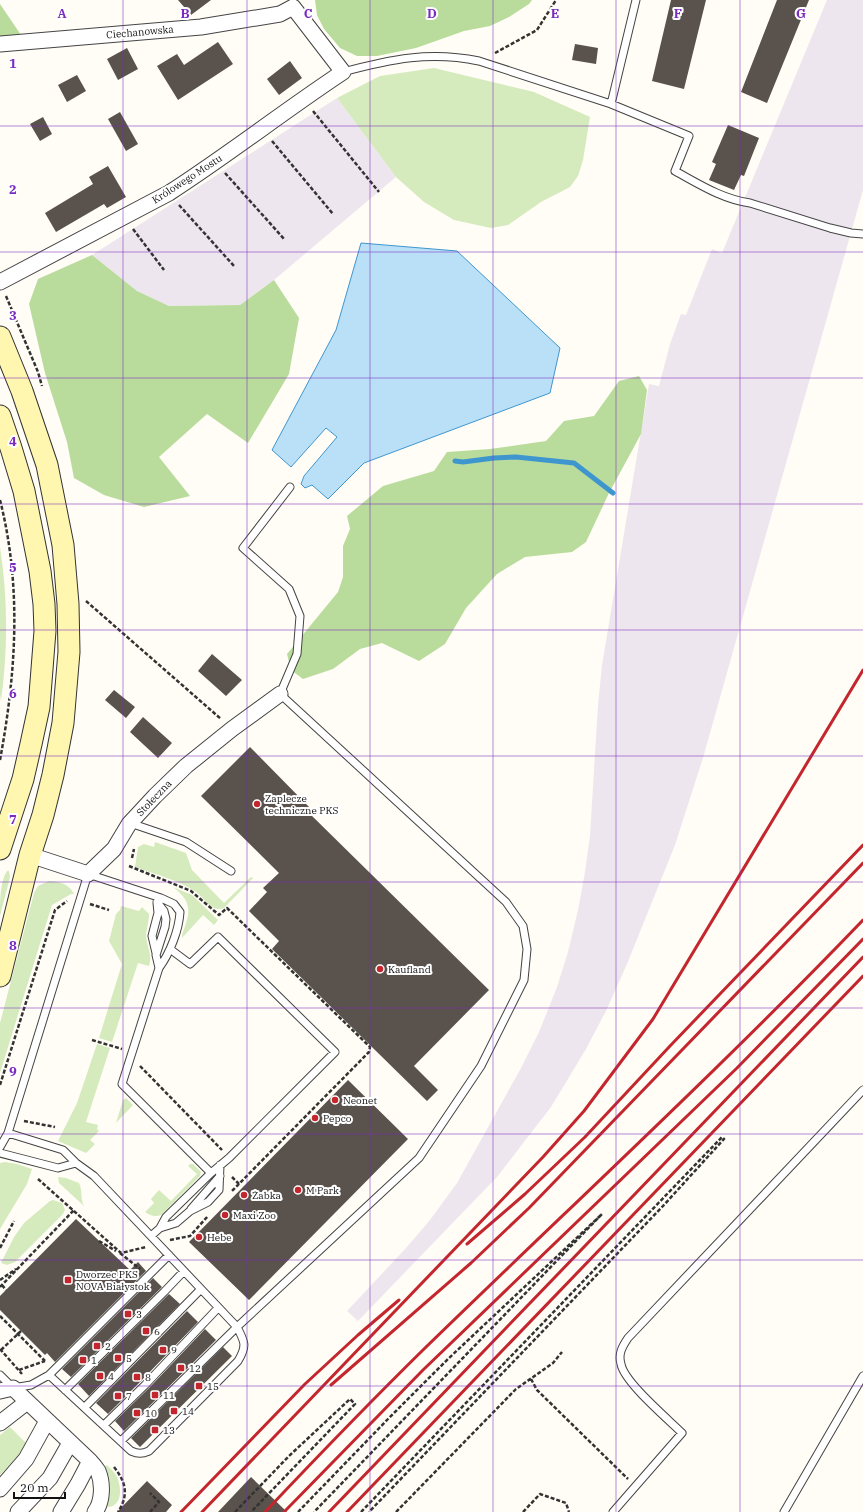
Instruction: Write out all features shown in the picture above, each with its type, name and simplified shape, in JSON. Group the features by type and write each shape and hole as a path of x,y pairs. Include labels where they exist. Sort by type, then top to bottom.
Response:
{"street":[{"name":"Ciechanowska","path":"0,44 201,27 280,14 293,7 343,72"},
{"name":"Królowego Mostu","path":"0,282 169,193 215,162 303,98 343,72"},
{"path":"0,337 22,390 47,465 63,545 68,604 68,652 63,724 53,775 43,815 30,855 0,976"},
{"path":"0,404 7,405 14,403 19,398 22,390"},
{"path":"0,416 24,490 40,571 45,632 39,707 33,737 23,780 0,847 88,874"},
{"name":"Stołeczna","path":"88,874 114,849 130,823 186,766 232,729 280,694"},
{"path":"6,1389 27,1402 90,1461 98,1471 102,1495 98,1508 95,1512"},
{"path":"0,1423 27,1402"},
{"path":"0,1489 26,1459 47,1421"},
{"path":"18,1512 50,1478 70,1443"},
{"path":"61,1512 90,1461"}],"lane":[{"path":"611,104 636,0"},
{"path":"343,72 379,62 423,56 464,58 479,61 611,104 689,136 674,171 721,196 750,203 830,228 863,234"},
{"path":"121,1441 237,1328 419,1158 481,1066 524,980 527,949 523,926 506,902 280,694 297,654 300,616 289,589 243,548 290,487"},
{"path":"130,823 186,842 232,871"},
{"path":"0,1147 8,1133 81,901 88,874 174,904 180,912 180,920 170,949 159,968 122,1084 211,1173"},
{"path":"148,894 164,911 166,919 156,955 159,968"},
{"path":"151,1236 160,1228 166,1216 229,1158 335,1052 218,937 190,964 170,949"},
{"path":"613,1512 642,1481 682,1433 629,1381 621,1366 621,1349 628,1338 863,1090"},
{"path":"8,1133 63,1150 76,1163 94,1176 237,1328 244,1341 244,1351 238,1361 149,1451 143,1454 131,1451 49,1375"},
{"path":"0,1153 58,1168 76,1163"},
{"path":"160,1228 176,1223 190,1211 220,1176 220,1165"},
{"path":"0,1375 6,1389 31,1385 49,1375 169,1255"},
{"path":"65,1390 184,1271"},
{"path":"85,1407 201,1289"},
{"path":"104,1425 145,1385 218,1308"},
{"path":"784,1512 863,1376"}],"path":[{"path":"479,61 537,30 556,0"},
{"path":"303,98 379,192"},
{"path":"262,128 333,214"},
{"path":"215,162 285,240"},
{"path":"169,193 234,266"},
{"path":"124,217 164,270"},
{"path":"0,500 10,550 15,632 13,673 8,716 0,760"},
{"path":"82,598 232,729"},
{"path":"132,858 134,845"},
{"path":"129,866 191,891 219,916 226,908 370,1047 369,1052"},
{"path":"0,1085 55,910 69,899 81,901 109,910"},
{"path":"92,1040 123,1049 131,1056 229,1158 229,1174 239,1184"},
{"path":"361,1512 722,1137 724,1139 663,1206 369,1512"},
{"path":"6,1290 1,1286 74,1210"},
{"path":"298,1512 388,1419 454,1354 602,1214 314,1512"},
{"path":"0,1248 14,1220"},
{"path":"99,1241 121,1253 138,1266"},
{"path":"0,1280 21,1266"},
{"path":"0,1316 45,1361"},
{"path":"21,1330 0,1350 31,1385"},
{"path":"396,1512 516,1389 553,1363 562,1352"},
{"path":"19,1370 45,1361 50,1356"},
{"path":"531,1379 537,1390 636,1486"},
{"path":"235,1512 289,1456 350,1399 355,1404 251,1512"},
{"path":"150,1493 159,1502 150,1512"},
{"path":"523,1512 540,1494 566,1503 569,1512"}],"shaded area":[{"path":"827,0 863,0 863,190 703,758 675,845 627,964 606,1011 586,1049 551,1107 497,1177 358,1321 347,1311 406,1248 430,1220 457,1183 521,1068 539,1032 557,987 568,952 585,872 590,835 602,665 649,384 659,386 670,344 681,314 686,315 712,249 722,253"},
{"path":"337,98 396,177 274,280 240,305 169,306 137,291 92,255"}],"green space":[{"path":"315,0 532,0 529,4 509,17 490,26 464,31 416,48 377,56 357,56 340,48 324,29 317,15"},
{"path":"0,4 21,35 0,37"},
{"path":"434,68 534,92 590,117 583,160 578,176 570,187 541,202 508,225 491,228 454,220 424,202 396,177 337,98 380,76"},
{"path":"92,255 137,291 169,306 240,305 274,280 299,318 289,374 248,443 207,414 159,457 190,496 144,507 104,495 74,478 67,442 45,373 29,304 38,279"},
{"path":"639,376 647,390 641,434 609,493 586,542 572,552 525,557 497,574 466,608 445,644 419,661 382,643 360,649 333,669 303,679 291,670 287,654 338,592 343,577 343,546 350,529 347,516 383,486 434,471 447,452 490,449 546,441 564,421 594,416 619,381"},
{"path":"0,547 6,605 6,643 1,701 0,694"},
{"path":"155,842 186,853 192,870 224,903 251,877 253,878 224,908 219,909 212,907 196,892 189,888 135,867 138,847 144,844 154,847"},
{"path":"7,871 9,871 10,877 0,916 0,898 3,880"},
{"path":"49,881 63,884 74,894 71,894 52,905 0,1073 0,1023 34,893 38,886"},
{"path":"173,887 192,895 218,920 214,925 203,915 182,938 188,917 188,907 187,902 181,894"},
{"path":"121,906 139,911 142,907 149,914 146,934 150,961 149,966 138,963 112,1042 99,1038 122,964 109,941 116,914 120,910"},
{"path":"97,1044 110,1048 86,1122 98,1125 97,1129 99,1131 90,1140 95,1144 86,1153 58,1141 77,1103"},
{"path":"126,1098 133,1105 116,1123 123,1100"},
{"path":"5,1162 32,1169 27,1184 0,1229 0,1163"},
{"path":"193,1164 201,1172 200,1176 161,1215 153,1216 145,1212 154,1203 151,1199 159,1190 171,1201 197,1174 188,1166"},
{"path":"58,1177 66,1178 79,1183 84,1206 59,1183"},
{"path":"53,1200 62,1203 65,1210 63,1214 15,1262 7,1265 1,1263 14,1237 24,1223"},
{"path":"10,1427 28,1445 0,1475 0,1435"},
{"path":"107,1465 116,1475 120,1495 116,1504 107,1507 110,1487 109,1477 105,1467"}],"water":[{"path":"361,243 457,251 560,348 550,393 364,463 328,499 312,485 305,488 301,484 304,476 337,437 326,428 291,467 272,450 336,330"}],"building":[{"path":"178,0 211,0 191,15"},
{"path":"671,0 706,0 684,89 652,81"},
{"path":"777,0 809,0 767,103 741,92"},
{"path":"218,42 233,64 178,100 157,66 177,54 184,65"},
{"path":"575,44 598,48 596,64 572,60"},
{"path":"127,48 138,69 118,80 107,59"},
{"path":"290,61 302,78 279,95 267,79"},
{"path":"77,75 86,91 67,102 58,85"},
{"path":"120,112 138,144 126,151 108,119"},
{"path":"43,117 52,134 40,141 30,124"},
{"path":"728,125 759,138 744,176 741,175 734,190 709,180 716,164 712,162"},
{"path":"108,166 126,197 107,208 104,204 56,232 45,213 93,184 89,177"},
{"path":"212,654 242,680 226,696 198,671"},
{"path":"114,690 135,707 126,718 105,700"},
{"path":"143,717 172,743 158,758 130,732"},
{"name":"Kaufland","path":"250,747 313,811 310,814 489,990 414,1066 438,1090 427,1101 272,949 279,941 249,911 267,892 263,888 279,873 201,796"},
{"name":"M Park","path":"348,1080 408,1139 249,1300 189,1242"},
{"name":"Dworzec PKS NOVA Białystok","path":"76,1219 130,1270 138,1262 146,1271 55,1362 47,1353 45,1355 0,1310 0,1296"},
{"path":"153,1278 162,1287 71,1377 62,1369"},
{"path":"169,1294 180,1304 89,1396 78,1384"},
{"path":"187,1311 198,1322 108,1414 96,1403"},
{"path":"205,1329 216,1340 124,1431 115,1421 149,1388"},
{"path":"223,1347 232,1356 140,1447 131,1438"},
{"path":"251,1477 287,1512 218,1512"},
{"path":"147,1481 172,1505 166,1512 117,1512"}],"waterway":[{"path":"455,461 463,462 516,457 574,463 613,493"}],"railway":[{"path":"202,1512 543,1157 584,1111 653,1019 863,670"},
{"path":"467,1244 525,1194 585,1137 863,845"},
{"path":"331,1385 471,1263 529,1208 863,863"},
{"path":"265,1512 404,1369 700,1083 863,920"},
{"path":"284,1512 423,1370 737,1068 863,939"},
{"path":"329,1512 863,957"},
{"path":"347,1512 863,976"},
{"path":"181,1512 305,1384 358,1335 399,1300"}],"place":[{"name":"Zaplecze techniczne PKS","path":"257,804"},
{"name":"Kaufland","path":"380,969"},
{"name":"Neonet","path":"335,1100"},
{"name":"Pepco","path":"315,1118"},
{"name":"M Park","path":"298,1190"},
{"name":"Żabka","path":"244,1195"},
{"name":"Maxi Zoo","path":"225,1215"},
{"name":"Hebe","path":"199,1237"},
{"name":"Dworzec PKS NOVA Białystok","path":"68,1280"},
{"name":"3","path":"128,1314"},
{"name":"6","path":"146,1331"},
{"name":"2","path":"97,1346"},
{"name":"9","path":"163,1350"},
{"name":"5","path":"118,1358"},
{"name":"1","path":"83,1360"},
{"name":"12","path":"181,1368"},
{"name":"4","path":"100,1376"},
{"name":"8","path":"137,1377"},
{"name":"15","path":"199,1386"},
{"name":"11","path":"155,1395"},
{"name":"7","path":"118,1396"},
{"name":"14","path":"174,1411"},
{"name":"10","path":"137,1413"},
{"name":"13","path":"155,1430"}]}
